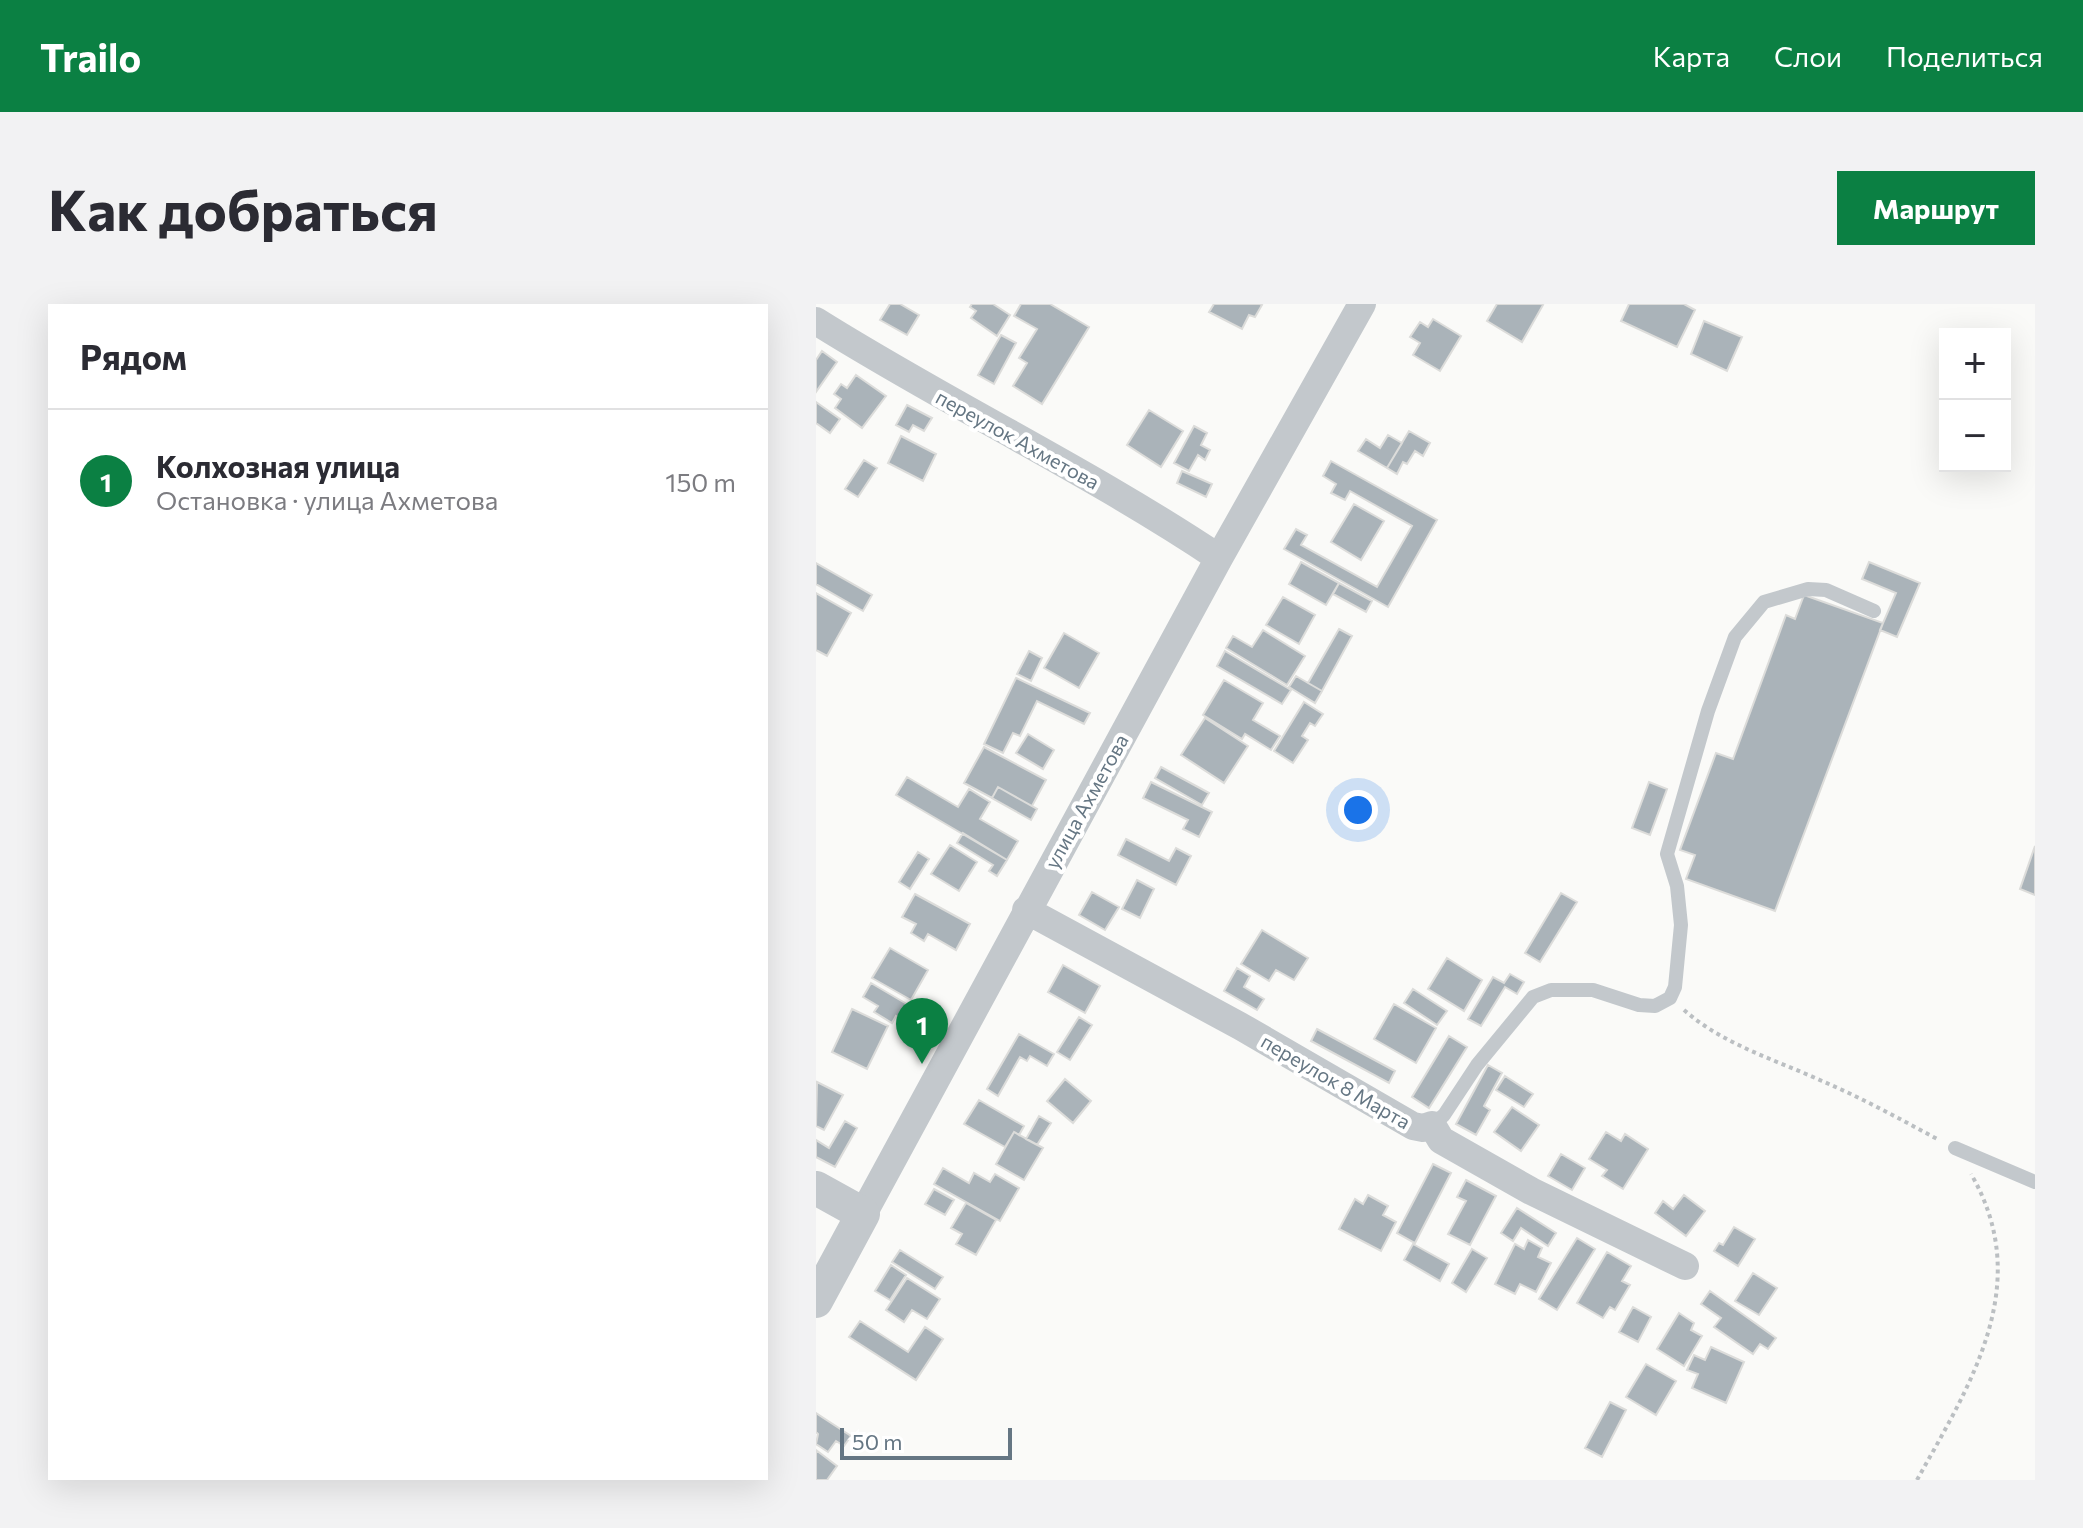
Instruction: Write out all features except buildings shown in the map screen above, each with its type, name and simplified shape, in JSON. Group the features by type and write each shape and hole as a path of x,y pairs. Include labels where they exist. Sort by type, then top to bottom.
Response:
{"street":[{"name":"улица Ахметова","path":"816,1301 1026,910 1362,304"},
{"name":"переулок Ахметова","path":"816,321 918,383 1176,529 1219,558"},
{"name":"переулок 8 Марта","path":"1026,910 1240,1026 1413,1126 1423,1128 1432,1125 1441,1140 1531,1191 1685,1266"},
{"path":"816,1188 863,1214"}],"lane":[{"path":"1432,1125 1444,1115 1477,1065 1533,997 1551,990 1593,990 1639,1005 1655,1006 1670,998 1675,987 1681,925 1677,886 1667,854 1708,711 1735,637 1764,602 1808,589 1826,590 1874,611"},
{"path":"1955,1148 2035,1182"}],"path":[{"path":"1670,998 1702,1026 1760,1057 1821,1080 1955,1148 1989,1209 1996,1238 1999,1289 1990,1332 1977,1369 1917,1480"}],"place":[{"name":"Колхозная улица","path":"922,1064"}]}
